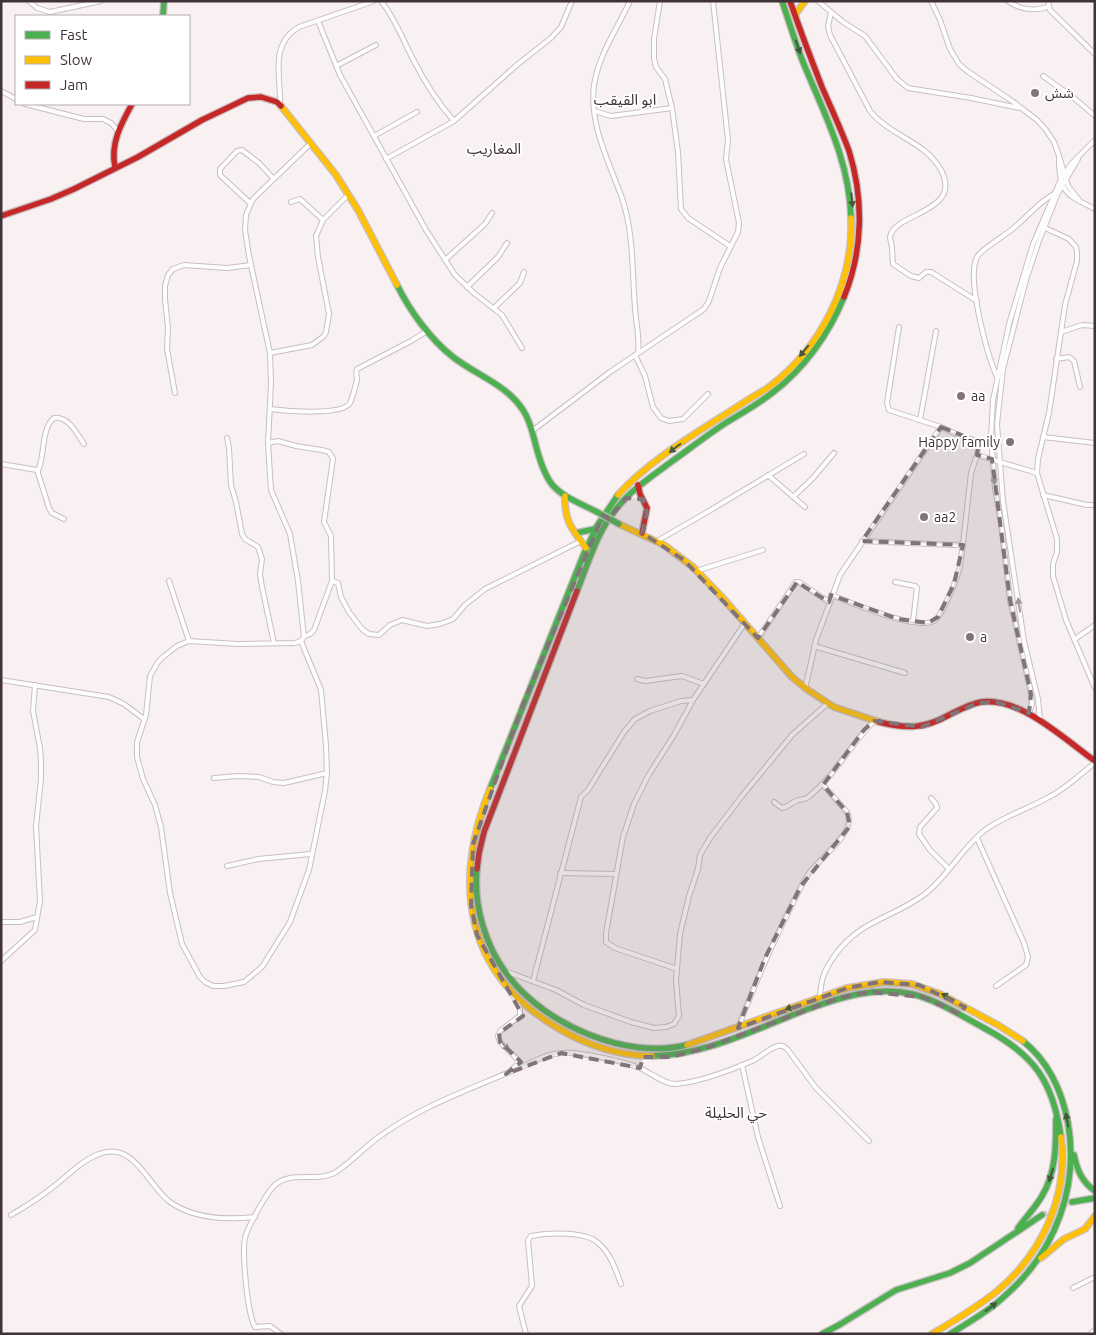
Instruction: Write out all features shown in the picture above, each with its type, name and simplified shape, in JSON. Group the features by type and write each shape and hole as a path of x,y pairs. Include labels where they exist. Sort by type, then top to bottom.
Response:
{"main road":[{"path":"163,15 164,1"},
{"path":"782,1 802,59 834,134 851,191 852,230 849,256 840,289 832,309 819,332 798,360 784,374 767,388 684,442 635,478 604,513 586,548 484,808 473,844 470,869 470,898 477,935 497,974 512,993 530,1009 574,1036 613,1052 671,1057 706,1048 839,998 869,992 901,992 922,997 959,1014 1008,1042 1032,1062 1043,1077 1056,1109 1060,1126 1064,1164 1059,1198 1048,1226 1026,1261 999,1290 985,1301 932,1334"},
{"path":"790,1 838,124 857,181 860,199 860,233 851,281 840,312 825,338 791,377 762,401 720,427 638,485 615,510 604,526 592,552 498,794 479,848 478,896 481,922 491,949 504,971 523,993 546,1011 576,1028 593,1036 624,1046 654,1049 680,1046 738,1028 820,997 864,984 896,981 919,985 939,993 1009,1031 1038,1055 1050,1070 1066,1110 1078,1172 1086,1185 1095,1191"},
{"path":"795,15 801,2"},
{"path":"1,216 66,192 138,157 202,120 248,98 265,98 280,105 336,175 363,219 414,316 453,357 501,387 523,410 532,430 537,454 545,476 555,489 564,496 619,524 642,533 678,554 758,638 778,663 805,689 827,704 874,721 910,728 922,727 941,720 970,704 987,702 1007,704 1040,721 1095,762"},
{"path":"115,167 113,152 119,131 132,105"},
{"path":"638,485 647,508 642,533"},
{"path":"564,496 565,518 570,528 576,533 586,548"},
{"path":"626,498 643,499"},
{"path":"576,533 595,529"},
{"path":"959,1014 965,1007"},
{"path":"1013,1235 1041,1198 1053,1173 1056,1109"},
{"path":"950,1334 1002,1299 1017,1286 1039,1259 1056,1230 1064,1210 1070,1188 1072,1167 1071,1142"},
{"path":"1072,1202 1093,1199"},
{"path":"822,1334 848,1321 887,1294 901,1287 960,1268 976,1260 1042,1215"},
{"path":"1039,1259 1068,1237 1085,1229 1095,1216"},
{"path":"1056,1230 1061,1235 1068,1237"}],"street":[{"path":"29,1 40,10 50,12 101,1"},
{"path":"280,105 278,65 281,46 289,34 294,30 374,1"},
{"path":"381,1 438,101 454,121"},
{"path":"386,159 454,121 518,64 551,38 561,27 572,1"},
{"path":"630,1 599,64 594,88 598,136 622,199 630,237 635,310 639,336 636,354 646,376 653,407 661,418 669,421 683,419 708,394"},
{"path":"660,1 654,39 654,59 656,67 666,83 672,108 678,152 681,209 688,218 730,246"},
{"path":"532,430 610,372 706,307 720,268 737,236 739,223 726,159 728,140 714,1"},
{"path":"818,1 831,13 865,36 897,79 908,88 1021,108"},
{"path":"931,1 950,49 959,64 967,72 1006,96 1037,120 1054,142 1064,173 1062,184 1056,194 1046,199 1003,238 979,254 976,262 974,277 977,301 988,350 997,377"},
{"path":"1008,1 1018,7 1030,9 1048,7"},
{"path":"1048,1 1048,7 1052,13 1095,54"},
{"path":"831,13 828,24 830,35 870,111 880,121 920,146 936,162 944,178 944,190 939,200 928,209 900,223 892,232 890,238 893,264 919,278 926,272 931,272 977,301"},
{"path":"318,21 336,66 426,230 455,275 494,308 509,324 522,348"},
{"path":"336,66 376,45"},
{"path":"1043,76 1095,116"},
{"path":"1,91 15,98"},
{"path":"29,105 84,119 103,119 111,123 119,131"},
{"path":"595,111 611,116 672,108"},
{"path":"374,136 416,112"},
{"path":"1064,173 1095,140"},
{"path":"305,636 290,534 271,490 268,443 271,384 270,353 245,230 246,215 250,203 273,178 310,144"},
{"path":"250,203 218,172 220,169 237,151 242,150 259,163 273,178"},
{"path":"1029,714 1032,704 1030,688 1010,600 1001,523 994,489 992,406 997,377 1020,284 1056,194 1063,179 1080,155"},
{"path":"1059,156 1063,179 1070,191 1080,201"},
{"path":"1062,184 1068,194 1095,209"},
{"path":"270,353 312,345 324,336 326,332 329,314 316,242 323,220 348,195"},
{"path":"291,202 300,200 323,220"},
{"path":"445,260 485,224 492,212"},
{"path":"1043,227 1069,239 1076,247 1078,261 1065,305 1050,408 1038,459 1037,472 1057,539 1057,552 1052,564 1052,576 1058,598 1095,688"},
{"path":"1040,721 1038,699 1024,641 1003,501 998,447 998,407 1006,354 1043,227"},
{"path":"467,287 498,257 507,243"},
{"path":"175,393 167,349 168,328 165,299 168,275 173,269 184,265 227,268 251,265"},
{"path":"494,308 520,283 524,272"},
{"path":"1060,332 1082,325 1095,326"},
{"path":"899,327 887,407 893,412 998,447"},
{"path":"920,420 936,330"},
{"path":"270,409 300,411 344,408 351,400 357,369 411,342 427,331"},
{"path":"1056,359 1069,357 1074,360 1080,387"},
{"path":"992,406 998,407"},
{"path":"64,519 52,513 40,486 38,471 42,463 47,427 50,420 58,417 66,421 84,444"},
{"path":"805,689 814,646 831,595 840,575 941,427"},
{"path":"1044,437 1095,443"},
{"path":"227,438 231,485 242,534 245,539 258,547 262,557 260,579 274,643"},
{"path":"268,443 280,441 296,446 322,450 329,452 333,456 334,463 324,522 331,536 332,581 314,630 296,643 238,644 188,641 177,646 163,657 153,670 149,681 146,711 137,742 139,766 160,821 170,893 182,944 205,982 220,987 239,984 251,978 262,967 290,922 305,884 327,773 322,694 301,641"},
{"path":"831,595 884,614 913,621 928,623 935,620 960,568 971,473 979,442"},
{"path":"793,497 813,478 834,453"},
{"path":"657,541 804,454"},
{"path":"977,455 1037,472"},
{"path":"1,464 38,471"},
{"path":"768,475 805,507"},
{"path":"1043,495 1087,505 1095,505"},
{"path":"332,581 338,584 344,603 362,629 369,634 376,635 390,625 402,620 427,626 450,621 465,605 485,589 581,541"},
{"path":"862,541 963,544"},
{"path":"696,571 763,550"},
{"path":"169,581 188,641"},
{"path":"758,638 796,582 799,582 829,602"},
{"path":"895,582 917,588 913,621"},
{"path":"677,969 615,948 606,942 616,874 626,824 648,776 693,700 744,623"},
{"path":"1075,639 1095,625"},
{"path":"814,646 904,673"},
{"path":"638,679 645,681 682,676 704,684"},
{"path":"1,680 109,697 124,704 144,720"},
{"path":"1,961 34,932 37,926 40,892 36,826 41,779 40,748 33,711 35,685"},
{"path":"534,981 580,799 588,790 624,732 633,721 641,715 681,701 693,700"},
{"path":"504,971 556,990 599,1011 647,1027 660,1028 670,1026 678,1019 677,969 684,917 698,869 700,855 710,838 742,796 792,735 827,704"},
{"path":"774,802 780,808 788,807 796,801 806,798 822,785 855,741 874,721"},
{"path":"820,997 821,980 825,970 849,938 865,926 926,893 977,838 999,822 1052,796 1095,762"},
{"path":"214,778 259,777 273,782 284,783 327,773"},
{"path":"738,1028 765,958 801,886 813,867 842,838 850,826 850,817 847,812 822,785"},
{"path":"931,798 937,808 920,827 919,834 930,850 949,869"},
{"path":"977,838 1028,955 1026,965 996,986"},
{"path":"228,866 258,859 311,854"},
{"path":"560,874 616,874"},
{"path":"1,922 20,922 37,917"},
{"path":"506,1074 518,1063 517,1058 500,1042 498,1036 501,1030 520,1016 520,1009 512,993"},
{"path":"281,1334 270,1326 254,1327 249,1311 243,1248 246,1235 255,1217 276,1184 294,1178 311,1178 334,1173 348,1163 369,1143 400,1124 466,1090 553,1054 580,1054 640,1068 673,1084 707,1077 742,1065 776,1046 784,1046 816,1088 869,1141"},
{"path":"640,1068 643,1056"},
{"path":"742,1065 758,1138 780,1206"},
{"path":"11,1215 37,1200 96,1155 112,1151 132,1160 149,1176 169,1201 176,1206 199,1215 214,1218 255,1217"},
{"path":"526,1334 519,1306 532,1286 528,1240 531,1236 574,1235 592,1239 600,1245 614,1266 621,1284"},
{"path":"1074,1288 1095,1277"},
{"path":"1090,1334 1095,1330"}],"highlighted area":[{"path":"941,427 979,442 977,455 992,459 1010,600 1031,694 1029,713 996,702 978,703 922,727 874,721 864,730 823,785 847,812 850,826 801,886 765,958 738,1028 847,988 879,982 919,985 965,1007 959,1014 923,997 869,992 839,998 706,1048 671,1057 643,1057 640,1068 561,1053 506,1074 521,1062 500,1042 499,1033 523,1016 477,935 471,905 473,844 523,704 603,515 609,519 626,498 643,499 647,513 642,533 684,560 758,638 797,582 829,602 831,595 898,619 928,623 938,617 954,584 963,545 862,541"}],"tunnel":[{"path":"1042,1215 1067,1204"}],"traffic: fast":[{"path":"163,15 164,1"},
{"path":"782,1 800,54 841,157 850,197 851,218"},
{"path":"397,285 408,305 436,342 453,357 508,393 516,401 529,423 545,473 556,489 572,500 597,512"},
{"path":"577,591 603,528 622,502 656,473 784,384 805,362 823,337 844,297"},
{"path":"490,789 583,556 597,526 618,495"},
{"path":"597,512 619,524"},
{"path":"576,533 595,529"},
{"path":"477,869 476,883 479,912 494,953 509,977 544,1010 565,1024 589,1035 614,1043 663,1048 687,1045"},
{"path":"652,1056 693,1051 712,1046 833,1000 885,991 912,994 939,1004 984,1028 1016,1048 1028,1059 1046,1084 1057,1117 1061,1137"},
{"path":"950,1334 996,1304 1025,1275 1040,1256 1051,1236 1067,1193 1071,1147 1068,1123 1062,1100 1047,1068 1023,1041"},
{"path":"1018,1228 1047,1187 1053,1169 1056,1119"},
{"path":"1074,1155 1081,1175 1095,1191"},
{"path":"1072,1202 1095,1198"},
{"path":"822,1334 896,1290 950,1273 970,1263 1042,1215"}],"traffic: slow":[{"path":"795,15 805,1"},
{"path":"281,106 336,175 358,210 397,285"},
{"path":"618,495 645,470 692,435 769,387 788,371 804,353 819,334 840,290 847,266 851,218"},
{"path":"565,496 566,512 570,524 586,548"},
{"path":"619,524 664,545 693,567 792,677 808,690 834,707 879,722"},
{"path":"490,789 478,824 472,859 470,892 475,924 486,954 503,981 527,1006 558,1028 580,1040 616,1052 652,1056"},
{"path":"687,1045 847,988 884,982 912,984 940,994 998,1025 1023,1041"},
{"path":"932,1334 973,1309 996,1292 1027,1260 1039,1242 1049,1222 1061,1181 1061,1137"},
{"path":"1041,1258 1064,1239 1085,1229 1095,1216"}],"traffic: jam":[{"path":"790,1 822,87 846,143 854,169 859,206 858,243 855,262 844,297"},
{"path":"1,216 74,189 138,157 202,120 248,98 261,97 277,102 281,106"},
{"path":"115,167 115,142 120,127 131,105"},
{"path":"638,485 647,508 642,533"},
{"path":"477,869 484,832 577,591"},
{"path":"879,722 907,727 923,725 940,720 973,704 996,702 1011,706 1041,721 1095,761"}],"place":[{"name":"شش","path":"1035,93"},
{"name":"aa","path":"961,396"},
{"name":"Happy family","path":"1010,442"},
{"name":"aa2","path":"924,517"},
{"name":"a","path":"970,637"}],"district":[{"name":"ابو القيقب","path":"625,100"},
{"name":"المغاريب","path":"494,149"},
{"name":"حي الحليلة","path":"736,1113"}]}
